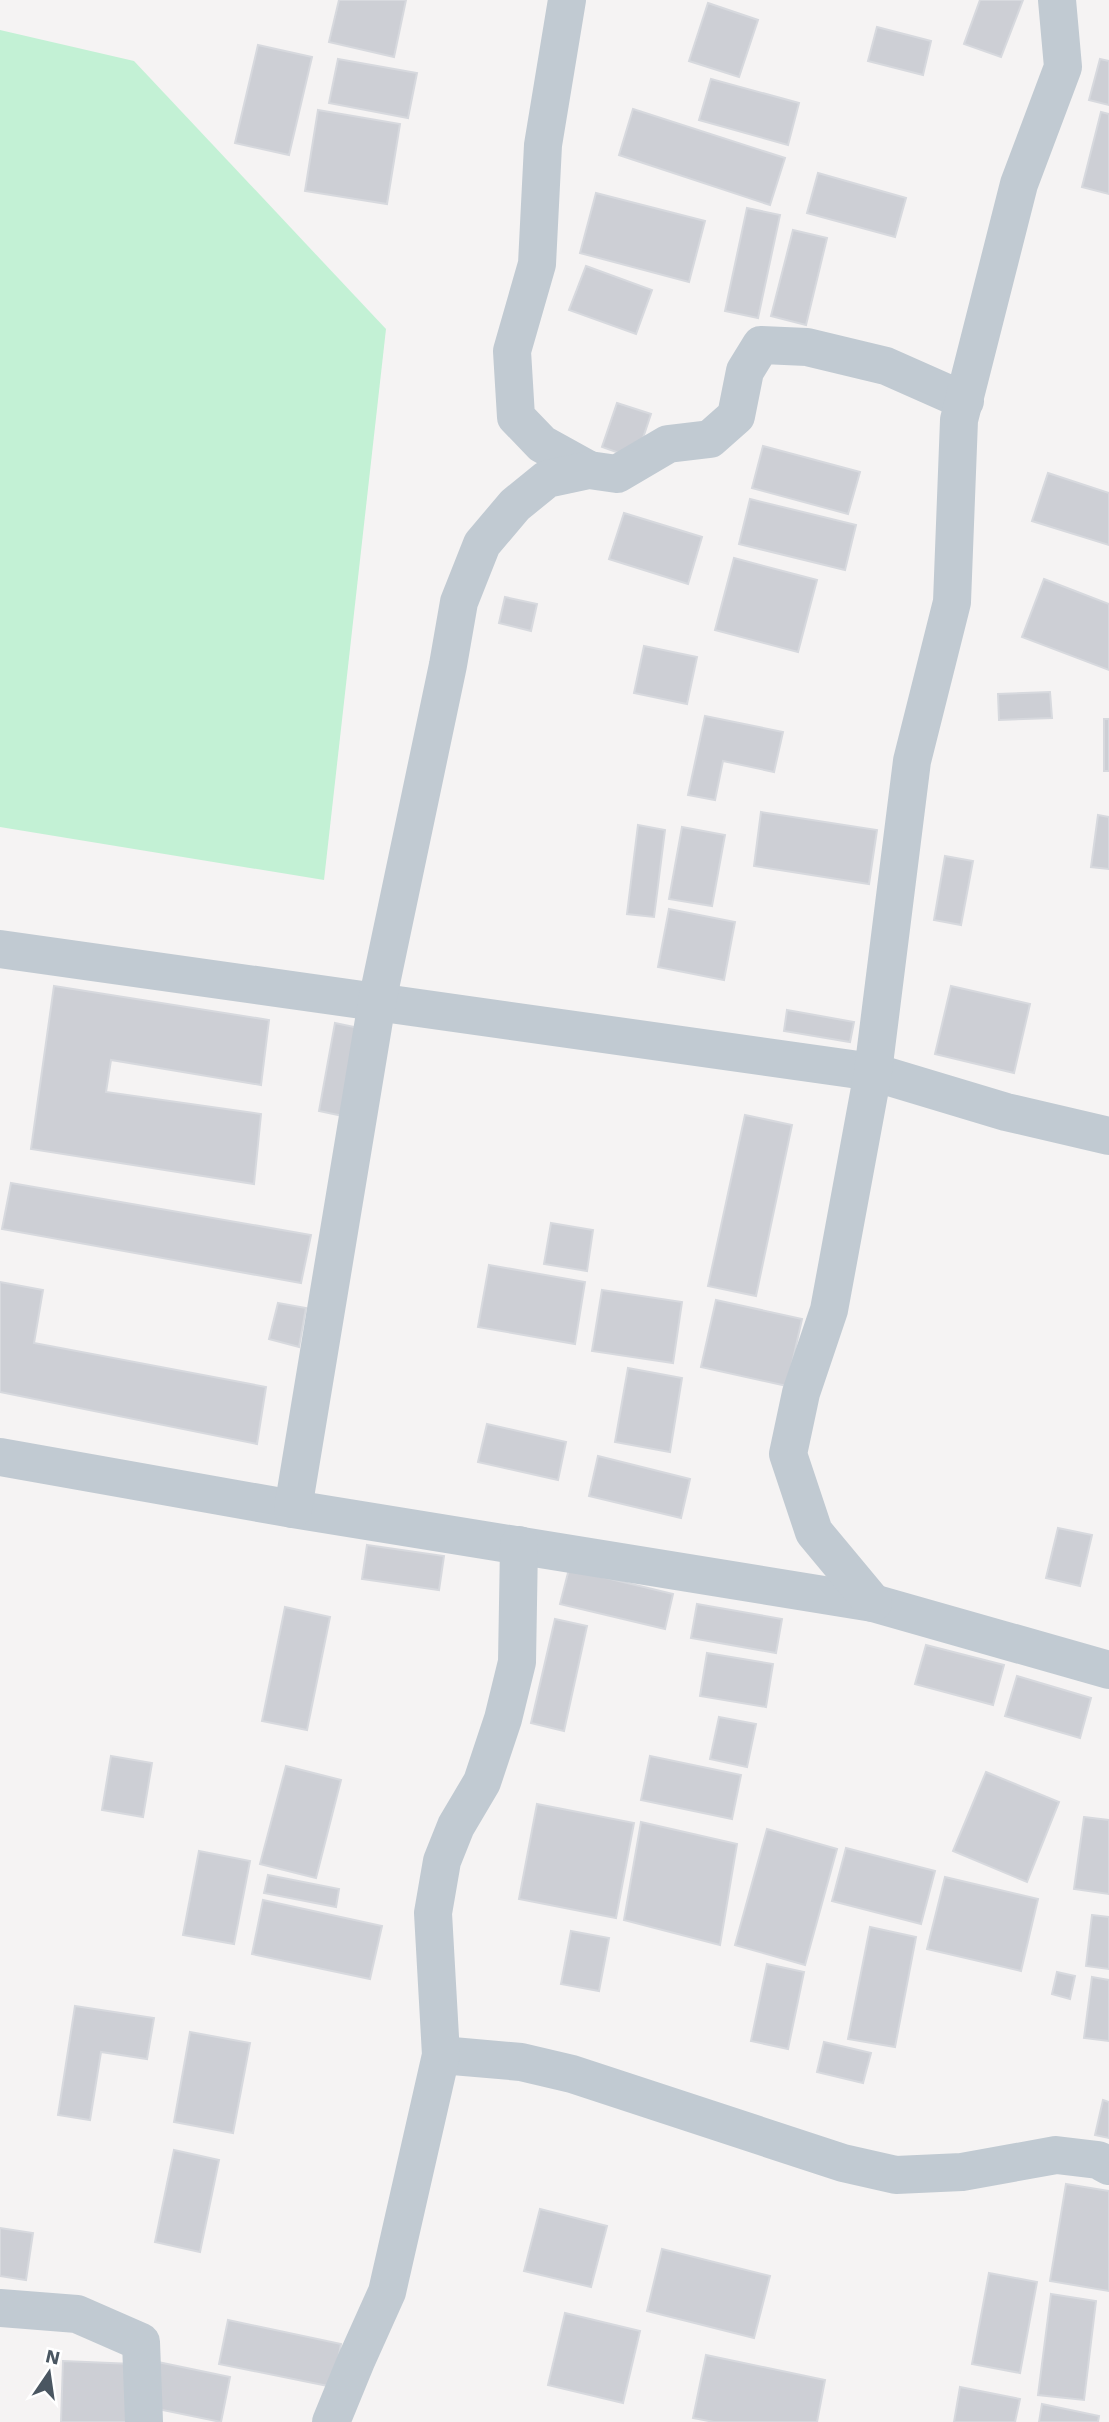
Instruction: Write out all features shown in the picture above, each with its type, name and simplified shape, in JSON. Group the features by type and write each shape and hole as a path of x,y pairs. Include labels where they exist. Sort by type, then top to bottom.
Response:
{"street":[{"path":"567,0 544,145 537,264 512,351 516,416 542,444 589,470 617,474 668,444 709,439 736,416 745,372 761,345 807,347 886,366 965,401"},
{"path":"873,1603 814,1532 788,1454 801,1393 829,1310 873,1072 912,761 952,601 959,420 1019,184 1063,67 1057,0"},
{"path":"293,1509 377,1002 459,602 482,544 515,505 547,480 589,470"},
{"path":"0,948 873,1072 1006,1112 1109,1136"},
{"path":"0,1457 293,1509 873,1603 1109,1671"},
{"path":"331,2422 387,2292 441,2055 433,1913 442,1861 456,1826 482,1782 503,1719 517,1662 519,1545"},
{"path":"441,2055 521,2062 572,2074 843,2163 895,2175 962,2172 1056,2155 1098,2160 1109,2166"},
{"path":"0,2308 78,2314 141,2342 144,2422"}],"green space":[{"path":"0,30 134,61 386,329 324,880 0,827"}],"building":[{"path":"339,0 406,0 394,57 329,42"},
{"path":"980,0 1023,0 1001,57 964,44"},
{"path":"708,3 758,20 739,77 689,61"},
{"path":"877,27 931,41 923,75 868,61"},
{"path":"258,45 312,57 289,155 235,143"},
{"path":"338,59 417,73 408,118 329,103"},
{"path":"1100,59 1109,61 1109,105 1089,100"},
{"path":"711,79 799,103 788,145 699,120"},
{"path":"633,109 785,158 770,205 619,155"},
{"path":"318,110 400,124 387,204 305,191"},
{"path":"1101,112 1109,114 1109,194 1082,187"},
{"path":"818,173 906,198 895,237 807,213"},
{"path":"596,193 705,221 689,282 580,253"},
{"path":"747,208 780,215 758,318 725,311"},
{"path":"793,230 827,238 806,325 771,316"},
{"path":"586,266 652,290 636,334 569,310"},
{"path":"617,403 651,414 636,459 602,447"},
{"path":"763,446 860,472 848,514 752,488"},
{"path":"1048,473 1109,493 1109,545 1032,521"},
{"path":"750,499 856,525 845,570 739,544"},
{"path":"624,513 702,537 688,584 609,559"},
{"path":"734,558 817,580 798,652 715,630"},
{"path":"1044,579 1109,604 1109,670 1022,637"},
{"path":"505,597 537,604 531,631 499,623"},
{"path":"644,646 697,657 687,704 634,693"},
{"path":"1050,692 1052,718 999,720 998,694"},
{"path":"705,716 783,732 774,772 723,761 715,800 688,795"},
{"path":"1104,719 1109,719 1109,771 1104,771"},
{"path":"761,812 877,830 869,884 754,866"},
{"path":"1098,815 1109,817 1109,869 1091,867"},
{"path":"638,825 665,830 654,917 627,914"},
{"path":"682,827 725,835 712,906 669,899"},
{"path":"945,856 973,861 961,925 934,920"},
{"path":"669,909 735,922 724,980 658,967"},
{"path":"54,986 269,1020 261,1085 111,1060 106,1092 261,1114 254,1184 31,1149"},
{"path":"951,986 1030,1004 1014,1073 935,1054"},
{"path":"787,1010 854,1022 850,1042 784,1031"},
{"path":"335,1023 359,1028 343,1116 319,1111"},
{"path":"745,1115 792,1125 756,1296 708,1286"},
{"path":"11,1183 311,1235 301,1283 2,1229"},
{"path":"551,1223 593,1230 587,1271 544,1264"},
{"path":"489,1265 585,1282 575,1344 478,1327"},
{"path":"0,1282 43,1290 34,1343 266,1387 257,1444 0,1392"},
{"path":"602,1290 682,1302 673,1363 592,1351"},
{"path":"716,1300 802,1319 787,1386 701,1367"},
{"path":"278,1303 306,1308 299,1347 269,1339"},
{"path":"628,1368 682,1378 670,1452 615,1442"},
{"path":"487,1424 566,1442 558,1480 478,1462"},
{"path":"598,1456 690,1479 681,1518 589,1496"},
{"path":"1058,1528 1092,1535 1080,1586 1046,1578"},
{"path":"367,1545 444,1556 439,1590 362,1579"},
{"path":"569,1569 673,1594 665,1629 560,1604"},
{"path":"697,1604 782,1619 776,1653 691,1638"},
{"path":"285,1607 330,1617 307,1730 262,1721"},
{"path":"555,1619 587,1626 564,1731 531,1723"},
{"path":"926,1645 1004,1665 993,1705 915,1684"},
{"path":"707,1653 773,1664 766,1707 700,1696"},
{"path":"1017,1676 1091,1698 1080,1738 1005,1716"},
{"path":"719,1717 756,1724 747,1767 710,1759"},
{"path":"111,1756 152,1763 143,1817 102,1810"},
{"path":"650,1756 741,1775 732,1819 641,1800"},
{"path":"286,1766 341,1780 316,1878 260,1864"},
{"path":"986,1772 1059,1802 1027,1882 953,1851"},
{"path":"537,1804 634,1823 616,1918 519,1899"},
{"path":"1084,1817 1109,1820 1109,1894 1074,1889"},
{"path":"641,1822 737,1844 720,1945 624,1920"},
{"path":"767,1829 837,1849 805,1965 735,1945"},
{"path":"846,1848 935,1871 921,1924 832,1901"},
{"path":"199,1851 250,1861 234,1944 183,1935"},
{"path":"268,1875 339,1889 336,1907 264,1893"},
{"path":"945,1877 1038,1899 1021,1971 927,1949"},
{"path":"263,1900 382,1926 370,1979 252,1954"},
{"path":"1092,1915 1109,1917 1109,1969 1086,1966"},
{"path":"870,1927 916,1937 895,2047 848,2039"},
{"path":"571,1931 609,1938 599,1991 561,1984"},
{"path":"767,1964 804,1972 788,2049 751,2041"},
{"path":"1057,1972 1075,1976 1070,1999 1052,1994"},
{"path":"1092,1977 1109,1980 1109,2041 1084,2038"},
{"path":"75,2006 154,2018 147,2059 101,2052 90,2120 58,2115"},
{"path":"190,2032 250,2043 233,2133 174,2122"},
{"path":"824,2042 871,2053 863,2083 817,2072"},
{"path":"1103,2100 1109,2102 1109,2138 1095,2135"},
{"path":"174,2150 219,2160 200,2252 155,2242"},
{"path":"1066,2184 1109,2191 1109,2291 1050,2281"},
{"path":"540,2209 607,2226 591,2287 524,2271"},
{"path":"0,2228 33,2233 26,2280 0,2276"},
{"path":"662,2249 770,2276 754,2338 647,2311"},
{"path":"989,2273 1037,2282 1020,2373 972,2364"},
{"path":"1051,2294 1096,2301 1084,2400 1038,2395"},
{"path":"565,2313 640,2331 623,2403 548,2385"},
{"path":"228,2320 341,2344 333,2387 219,2364"},
{"path":"706,2355 825,2380 817,2422 714,2422 693,2418"},
{"path":"63,2361 133,2364 131,2422 61,2422"},
{"path":"158,2362 230,2377 221,2422 148,2407"},
{"path":"960,2387 1020,2399 1015,2422 954,2422"},
{"path":"1042,2404 1099,2416 1098,2422 1039,2422"}]}
